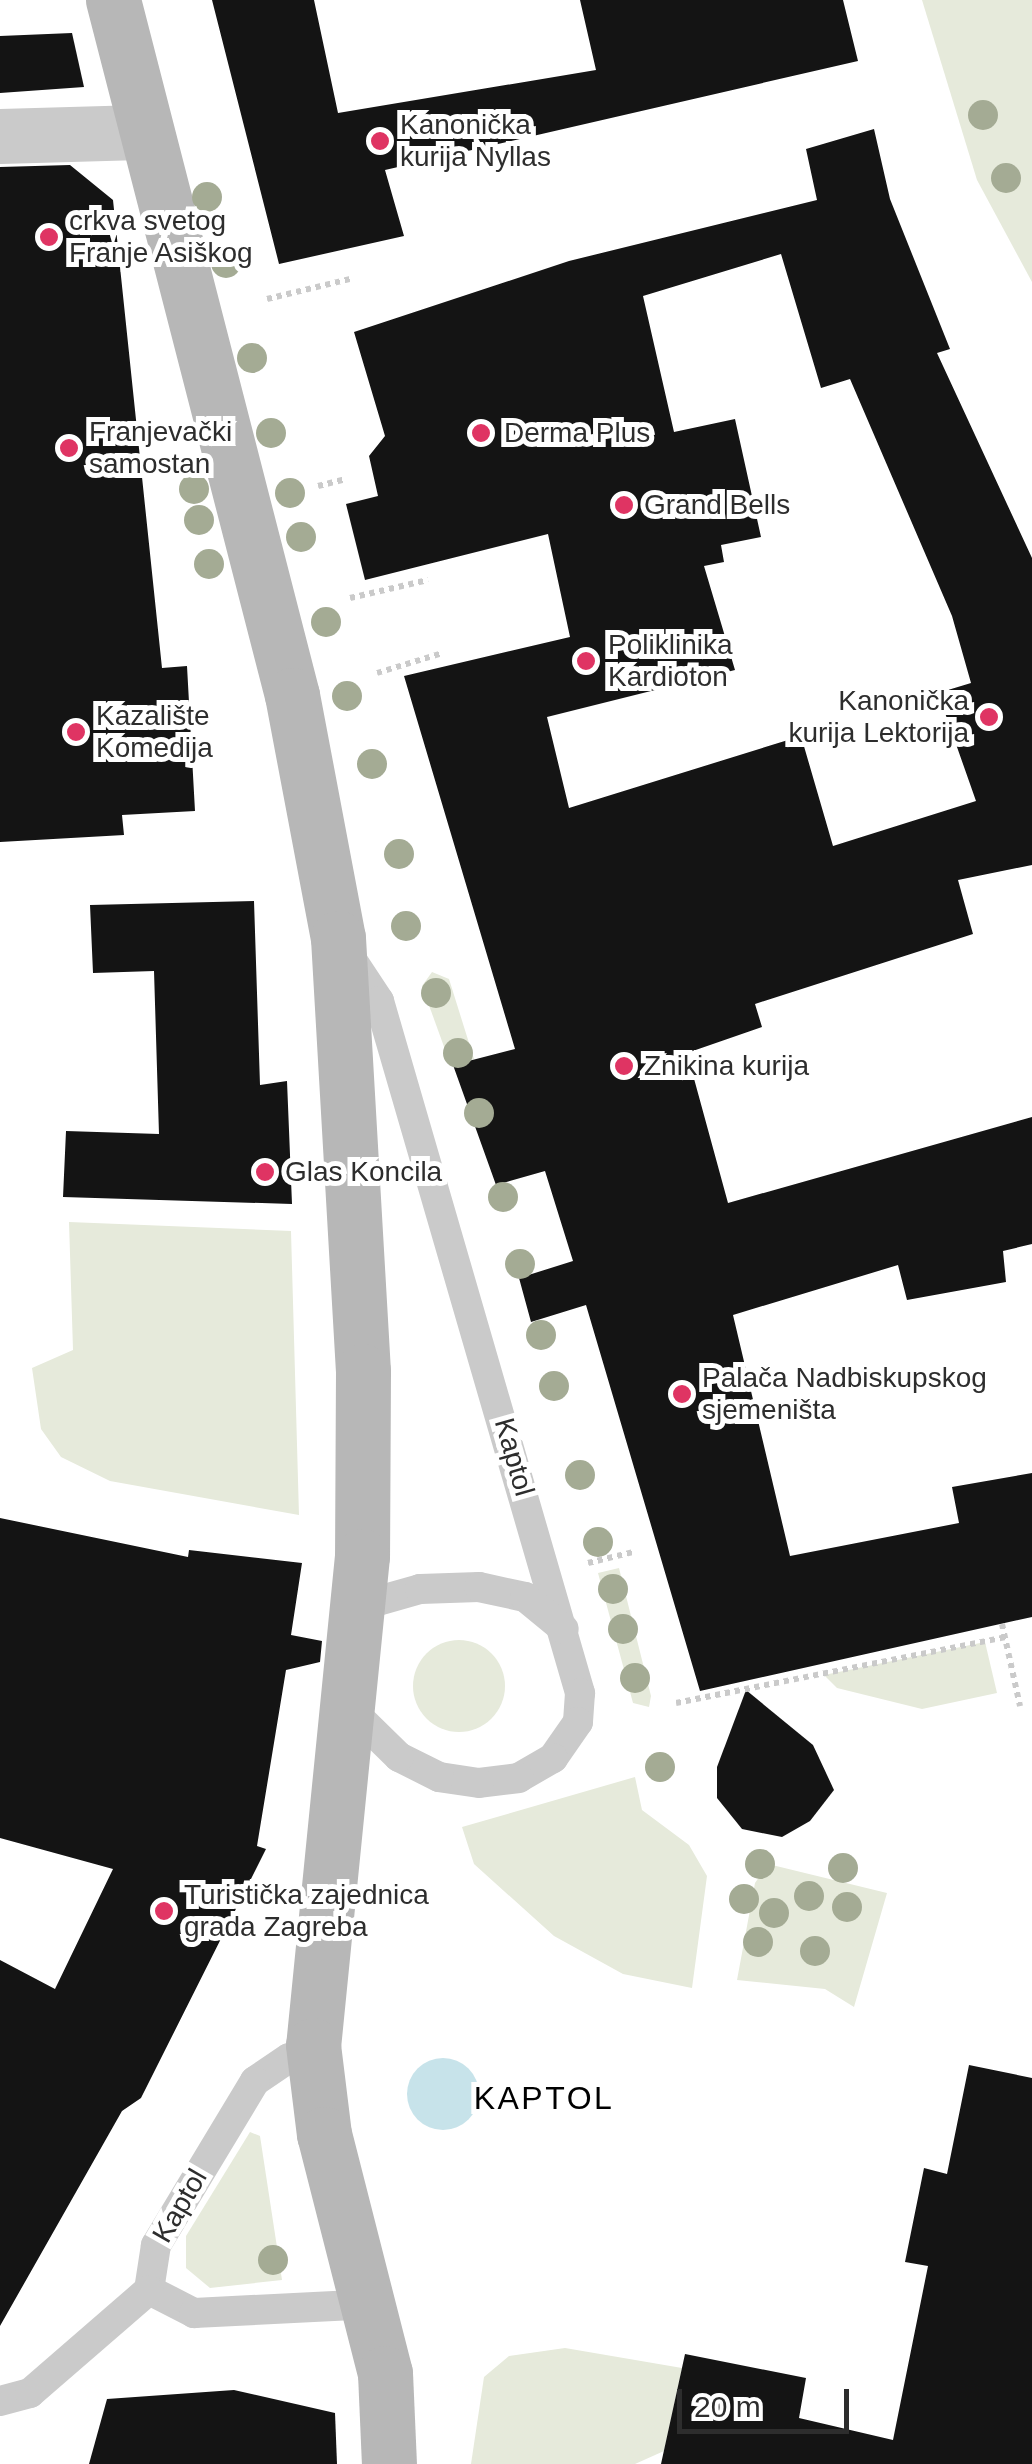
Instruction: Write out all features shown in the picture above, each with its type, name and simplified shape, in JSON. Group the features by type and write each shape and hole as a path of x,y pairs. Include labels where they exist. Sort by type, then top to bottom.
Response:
{"street":[{"path":"113,0 140,132 292,695 338,938 363,1371 360,1606 314,2056 324,2134 386,2373 389,2464"},
{"path":"0,136 140,132"}],"lane":[{"name":"Kaptol","path":"338,938 380,1001 564,1629 578,1722 553,1758 519,1778 438,1777 399,1757 350,1709"},
{"path":"360,1606 420,1589 479,1587 525,1598 564,1629"},
{"name":"Kaptol","path":"149,2290 162,2232 255,2081 289,2058 314,2056"},
{"path":"0,2401 30,2393 149,2290 194,2313 369,2304"}],"path":[{"path":"266,300 354,278"},
{"path":"318,486 346,479"},
{"path":"350,598 428,580"},
{"path":"377,673 443,653"},
{"path":"582,1565 633,1552"},
{"path":"1002,1624 1020,1706"},
{"path":"676,1703 1005,1637"}],"shaded area":[{"path":"922,0 1032,0 1032,282 977,180"},
{"path":"432,972 449,979 474,1059 451,1066 422,986"},
{"path":"69,1222 291,1231 299,1515 110,1481 61,1457 41,1429 32,1368 73,1350"},
{"path":"619,1568 651,1696 649,1707 633,1703 598,1573"},
{"path":"459,1640 476,1644 491,1654 501,1669 505,1686 501,1703 491,1718 476,1728 459,1732 442,1728 427,1718 417,1703 413,1686 417,1669 427,1654 442,1644"},
{"path":"985,1642 997,1693 922,1709 837,1688 824,1675"},
{"path":"635,1777 642,1810 689,1845 707,1876 692,1988 623,1974 554,1936 474,1864 462,1827"},
{"path":"768,1864 887,1893 854,2007 825,1989 737,1980 755,1883"},
{"path":"250,2132 260,2136 282,2280 210,2288 186,2268 186,2236"},
{"path":"565,2348 682,2368 664,2451 635,2464 471,2464 484,2377 509,2356"}],"water":[{"path":"443,2058 468,2069 479,2094 468,2119 443,2130 418,2119 407,2094 418,2069"}],"building":[{"name":"Kanonička kurija Nyllas","path":"212,0 314,0 338,113 596,70 580,0 843,0 858,61 385,170 404,236 279,264"},
{"path":"72,33 84,87 0,93 0,36"},
{"path":"874,129 890,199 950,349 937,353 1032,558 1032,865 958,880 973,934 755,1004 762,1027 687,1053 728,1203 1032,1117 1032,1244 1003,1251 1006,1282 907,1300 898,1265 733,1315 790,1556 959,1523 952,1487 1032,1473 1032,1617 700,1691 586,1305 531,1322 519,1278 573,1261 545,1171 496,1185 453,1065 515,1049 404,676 570,637 548,534 365,580 346,504 378,496 369,456 385,436 354,332 569,261 817,200 806,149","holes":["781,254 821,388 850,379 952,616 971,683 938,693 976,801 833,846 801,736 569,808 547,717 735,670 704,566 724,562 721,545 761,537 735,419 674,432 643,296"]},
{"path":"70,165 113,200 162,668 187,666 195,811 122,815 124,835 0,842 0,167"},
{"path":"254,901 260,1085 287,1081 292,1204 63,1197 66,1131 159,1134 154,971 93,973 90,905"},
{"path":"0,1518 188,1557 189,1550 302,1563 291,1635 322,1641 320,1662 286,1670 257,1846 266,1849 141,2098 122,2111 0,2326 0,1960 55,1989 113,1869 0,1838"},
{"path":"746,1690 813,1745 834,1790 810,1821 782,1837 742,1829 717,1798 717,1767"},
{"path":"969,2065 1032,2078 1032,2464 661,2464 685,2354 806,2378 799,2418 893,2440 928,2266 905,2262 924,2168 947,2174"},
{"path":"234,2390 335,2413 337,2464 89,2464 107,2399"}],"place":[{"name":"Kanonička kurija Nyllas","path":"380,141"},
{"name":"crkva svetog Franje Asiškog","path":"49,237"},
{"name":"Derma Plus","path":"481,433"},
{"name":"Franjevački samostan","path":"69,448"},
{"name":"Grand Bells","path":"624,505"},
{"name":"Poliklinika Kardioton","path":"586,661"},
{"name":"Kanonička kurija Lektorija","path":"989,717"},
{"name":"Kazalište Komedija","path":"76,732"},
{"name":"Znikina kurija","path":"624,1066"},
{"name":"Glas Koncila","path":"265,1172"},
{"name":"Palača Nadbiskupskog sjemeništa","path":"682,1394"},
{"name":"Turistička zajednica grada Zagreba","path":"164,1911"}],"district":[{"name":"KAPTOL","path":"544,2098"}]}
